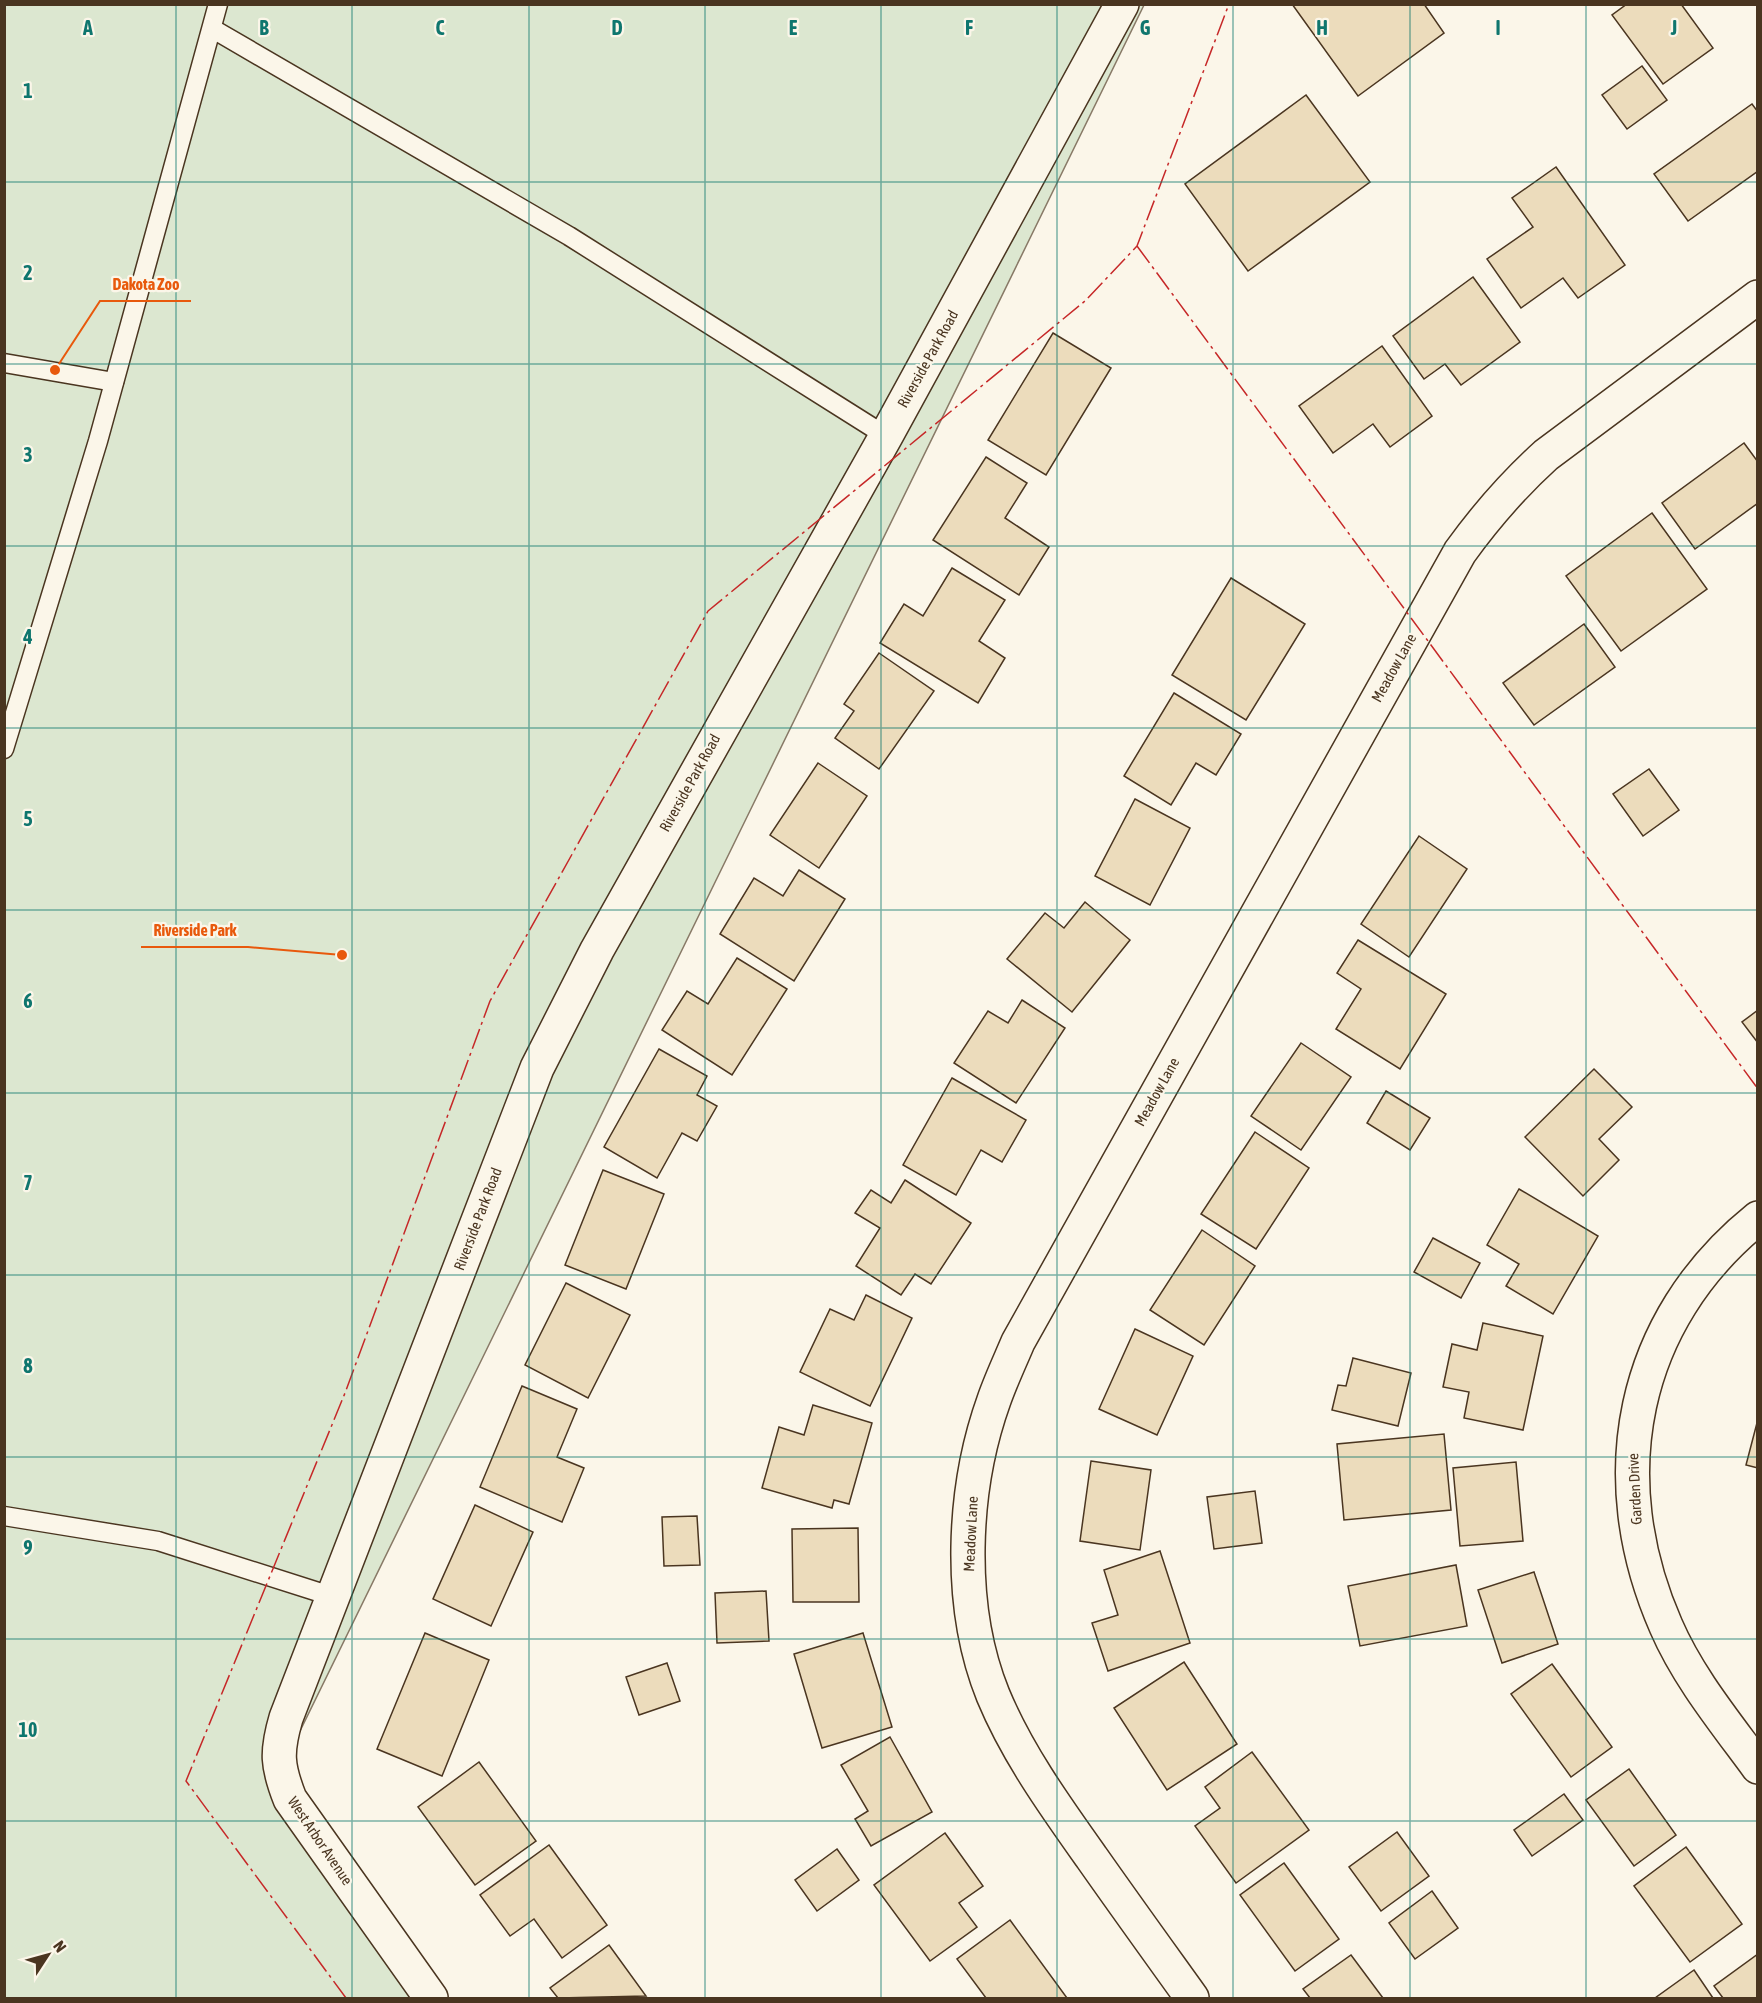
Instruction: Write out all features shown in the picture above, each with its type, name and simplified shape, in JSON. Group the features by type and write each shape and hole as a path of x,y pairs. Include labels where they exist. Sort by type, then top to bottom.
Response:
{"street":[{"name":"Riverside Park Road","path":"334,1597 537,1068 597,950 886,436 1122,4"},
{"name":"Meadow Lane","path":"1192,1998 1052,1801 1020,1748 993,1694 978,1639 968,1580 969,1521 977,1461 993,1400 1018,1341 1460,552 1514,484 1546,455 1758,297"},
{"name":"Garden Drive","path":"1758,1218 1713,1260 1686,1295 1663,1335 1644,1382 1634,1430 1632,1482 1636,1530 1648,1577 1666,1626 1686,1667 1758,1767"},
{"name":"West Arbor Avenue","path":"334,1597 286,1718 278,1745 280,1772 290,1799 306,1824 431,1998"}],"lane":[{"path":"4,748 114,382 219,4"},
{"path":"213,29 569,236 886,436"},
{"path":"4,363 114,382"},
{"path":"4,1516 158,1541 334,1597"}],"green space":[{"path":"4,5 1144,5 280,1772 421,1998 5,1998"}],"building":[{"path":"1292,4 1424,4 1444,33 1358,96"},
{"path":"1627,4 1681,4 1713,48 1663,84 1612,15"},
{"path":"1642,66 1667,100 1627,129 1602,95"},
{"path":"1306,95 1370,182 1248,271 1185,184"},
{"path":"1752,104 1758,112 1758,171 1688,221 1654,174"},
{"path":"1556,167 1625,265 1578,298 1563,278 1521,308 1487,259 1533,227 1512,198"},
{"path":"1473,277 1520,342 1461,385 1445,364 1424,379 1393,336"},
{"path":"1053,333 1111,368 1046,475 988,440"},
{"path":"1382,346 1432,416 1390,447 1373,424 1333,453 1299,406"},
{"path":"1744,443 1758,462 1758,503 1695,549 1662,503"},
{"path":"986,457 1027,483 1005,518 1049,547 1019,595 933,540"},
{"path":"1652,513 1707,589 1621,651 1566,576"},
{"path":"952,568 1005,600 979,641 1005,658 978,703 880,643 904,604 923,616"},
{"path":"1231,578 1305,624 1246,720 1172,675"},
{"path":"1584,624 1615,667 1534,725 1503,683"},
{"path":"879,653 934,691 879,769 835,738 854,711 844,704"},
{"path":"1174,693 1241,734 1216,775 1196,763 1171,805 1124,776"},
{"path":"818,763 867,796 819,868 770,835"},
{"path":"1649,769 1679,810 1643,836 1613,794"},
{"path":"1135,799 1190,828 1150,905 1095,876"},
{"path":"1419,836 1467,869 1409,957 1361,924"},
{"path":"799,870 845,899 794,981 720,934 754,878 783,896"},
{"path":"1085,902 1130,940 1072,1012 1007,959 1045,913 1064,928"},
{"path":"1358,940 1446,994 1400,1069 1336,1029 1361,989 1337,973"},
{"path":"737,958 787,989 732,1075 662,1030 687,991 708,1004"},
{"path":"1022,1000 1065,1028 1016,1103 954,1063 988,1011 1008,1023"},
{"path":"1758,1010 1758,1043 1742,1022"},
{"path":"1301,1043 1351,1077 1301,1150 1251,1116"},
{"path":"659,1049 707,1076 697,1095 717,1106 697,1141 682,1133 657,1178 604,1147"},
{"path":"1594,1069 1632,1107 1599,1139 1619,1160 1583,1196 1525,1137"},
{"path":"952,1078 1026,1120 1002,1162 981,1150 956,1195 903,1165"},
{"path":"1386,1091 1430,1118 1410,1150 1367,1123"},
{"path":"1255,1132 1309,1168 1256,1249 1201,1214"},
{"path":"603,1170 664,1194 626,1289 565,1265"},
{"path":"905,1180 971,1223 931,1284 915,1274 901,1295 856,1266 880,1228 855,1213 871,1190 891,1203"},
{"path":"1519,1189 1598,1236 1553,1314 1506,1286 1519,1264 1487,1245"},
{"path":"1202,1230 1255,1266 1204,1345 1150,1310"},
{"path":"1433,1238 1480,1263 1461,1298 1414,1272"},
{"path":"566,1283 630,1315 588,1398 525,1365"},
{"path":"866,1295 912,1318 870,1406 800,1372 830,1309 854,1320"},
{"path":"1483,1323 1543,1336 1523,1430 1464,1418 1469,1392 1443,1387 1452,1344 1477,1350"},
{"path":"1135,1329 1193,1356 1157,1435 1099,1409"},
{"path":"1353,1358 1411,1373 1398,1426 1332,1410 1338,1385 1346,1386"},
{"path":"522,1386 577,1409 557,1457 584,1468 562,1522 480,1487"},
{"path":"813,1405 872,1423 849,1504 834,1500 832,1508 762,1488 779,1427 804,1435"},
{"path":"1758,1419 1758,1468 1746,1465"},
{"path":"1444,1434 1451,1510 1344,1520 1337,1444"},
{"path":"1091,1461 1151,1470 1140,1550 1080,1541"},
{"path":"1516,1462 1523,1541 1460,1546 1453,1468"},
{"path":"1255,1491 1262,1543 1214,1549 1207,1497"},
{"path":"475,1505 533,1532 491,1626 433,1599"},
{"path":"697,1516 700,1565 664,1566 662,1517"},
{"path":"858,1528 859,1602 793,1602 792,1529"},
{"path":"1160,1551 1190,1643 1108,1671 1092,1623 1118,1615 1104,1570"},
{"path":"1456,1565 1467,1626 1360,1646 1348,1586"},
{"path":"1534,1572 1558,1644 1502,1663 1478,1590"},
{"path":"766,1591 769,1641 717,1643 715,1593"},
{"path":"425,1633 489,1660 442,1776 377,1749"},
{"path":"863,1633 892,1727 822,1748 794,1654"},
{"path":"1184,1662 1237,1744 1167,1790 1114,1708"},
{"path":"667,1663 680,1701 639,1715 626,1677"},
{"path":"1552,1664 1612,1747 1571,1777 1511,1694"},
{"path":"890,1737 932,1812 871,1846 855,1819 868,1811 841,1765"},
{"path":"1252,1752 1309,1830 1236,1883 1195,1826 1220,1808 1205,1787"},
{"path":"479,1762 536,1841 475,1885 418,1807"},
{"path":"1629,1769 1676,1835 1634,1866 1586,1800"},
{"path":"1564,1794 1583,1820 1532,1856 1514,1830"},
{"path":"1397,1832 1429,1876 1381,1911 1349,1867"},
{"path":"945,1833 983,1886 959,1903 977,1927 930,1961 874,1885"},
{"path":"549,1845 607,1925 562,1958 534,1919 510,1936 480,1895"},
{"path":"1686,1847 1742,1924 1690,1962 1634,1886"},
{"path":"837,1849 859,1880 817,1911 795,1880"},
{"path":"1284,1863 1339,1939 1295,1971 1240,1895"},
{"path":"1432,1891 1458,1928 1415,1959 1389,1923"},
{"path":"1010,1920 1067,1998 986,1998 957,1959"},
{"path":"609,1945 646,1996 558,1998 550,1988"},
{"path":"1758,1954 1758,1998 1723,1998 1714,1986"},
{"path":"1351,1955 1383,1998 1310,1998 1303,1989"},
{"path":"1694,1970 1713,1998 1655,1998"}],"power":[{"path":"346,1998 186,1781 345,1393 490,1001 708,611 1085,301 1137,246 1229,4"},
{"path":"1137,246 1758,1089"}],"place":[{"name":"Dakota Zoo","path":"55,370"},
{"name":"Riverside Park","path":"342,955"}]}
